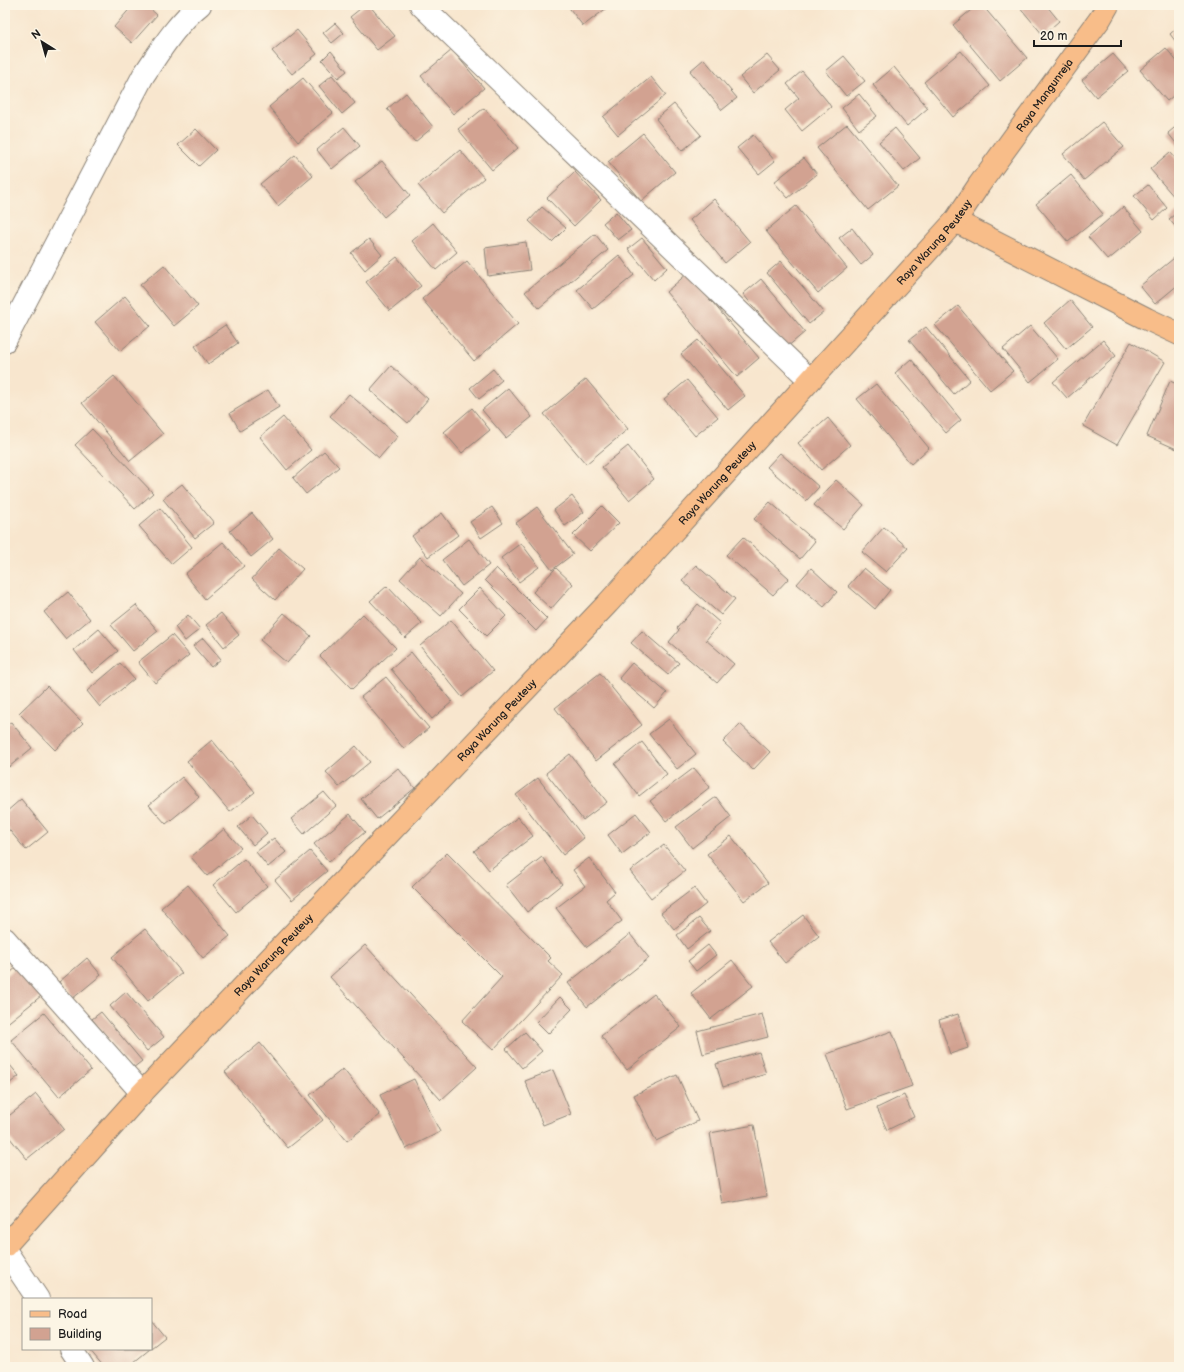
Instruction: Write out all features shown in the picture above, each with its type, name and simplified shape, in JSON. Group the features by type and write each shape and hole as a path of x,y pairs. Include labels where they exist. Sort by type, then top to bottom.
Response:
{"main road":[{"name":"Raya Mangunreja","path":"979,185 1100,19 1108,5"},
{"name":"Raya Warung Peuteuy","path":"5,1248 142,1093 608,603 955,221 979,185"},
{"path":"955,221 1179,334"}],"street":[{"path":"5,341 143,76 165,43 192,11 200,5"},
{"path":"421,5 810,380"},
{"path":"5,938 142,1093"},
{"path":"5,1248 37,1298"},
{"path":"72,1350 83,1367"}],"building":[{"path":"133,5 146,5 157,15 132,43 114,27"},
{"path":"365,5 369,5 395,36 377,50 350,17"},
{"path":"567,5 607,5 608,7 583,26"},
{"path":"977,5 982,5 1027,58 1000,81 953,25"},
{"path":"1018,5 1046,5 1059,21 1043,35"},
{"path":"335,23 344,33 332,43 323,33"},
{"path":"1179,26 1179,46 1170,34"},
{"path":"297,30 317,54 292,74 272,51"},
{"path":"1166,48 1179,64 1179,91 1167,101 1140,70"},
{"path":"452,50 484,88 453,114 421,76"},
{"path":"331,51 347,71 338,78 322,60"},
{"path":"961,51 990,86 953,117 924,82"},
{"path":"1113,54 1128,71 1096,97 1082,80"},
{"path":"767,55 780,70 753,93 740,77"},
{"path":"844,56 865,81 846,96 826,71"},
{"path":"704,59 737,98 722,110 690,71"},
{"path":"894,67 928,108 907,126 873,85"},
{"path":"802,71 831,107 802,131 785,110 799,98 787,84"},
{"path":"332,75 355,103 342,114 319,86"},
{"path":"651,77 666,95 618,135 603,117"},
{"path":"303,78 333,113 298,142 269,107"},
{"path":"406,93 433,127 415,142 387,109"},
{"path":"859,94 877,116 859,130 842,108"},
{"path":"674,104 701,135 682,151 656,119"},
{"path":"484,108 518,148 492,170 458,129"},
{"path":"1102,122 1124,147 1084,180 1063,154"},
{"path":"847,124 898,186 868,210 817,148"},
{"path":"1179,124 1179,147 1168,133"},
{"path":"344,127 360,146 332,169 317,150"},
{"path":"895,128 920,158 904,171 879,142"},
{"path":"196,129 216,150 199,166 178,145"},
{"path":"643,133 675,172 641,201 608,162"},
{"path":"753,135 775,161 759,174 737,148"},
{"path":"460,150 484,178 442,213 418,185"},
{"path":"1170,152 1179,162 1179,197 1176,199 1150,169"},
{"path":"295,155 313,176 278,206 260,184"},
{"path":"804,158 817,174 788,198 774,182"},
{"path":"382,161 410,195 384,217 355,182"},
{"path":"575,172 601,200 574,226 547,198"},
{"path":"1071,175 1103,214 1068,242 1036,204"},
{"path":"1148,185 1167,208 1154,220 1134,196"},
{"path":"714,199 750,242 725,263 690,220"},
{"path":"796,206 847,268 818,293 766,231"},
{"path":"542,207 566,228 552,242 529,221"},
{"path":"1123,207 1143,231 1108,260 1088,237"},
{"path":"1179,211 1179,231 1169,219"},
{"path":"616,212 631,230 618,240 603,223"},
{"path":"433,223 457,252 436,270 412,241"},
{"path":"852,228 873,255 861,265 839,238"},
{"path":"595,234 608,250 539,308 525,292"},
{"path":"642,238 667,268 654,280 628,249"},
{"path":"369,239 382,255 365,270 351,253"},
{"path":"526,242 530,270 488,276 485,248"},
{"path":"1179,254 1179,284 1155,304 1140,286"},
{"path":"619,255 634,275 593,309 577,290"},
{"path":"397,257 421,286 390,311 366,282"},
{"path":"467,261 518,324 474,361 422,299"},
{"path":"781,261 824,312 809,324 767,273"},
{"path":"164,265 198,306 174,326 140,285"},
{"path":"688,273 759,358 737,377 666,292"},
{"path":"761,279 805,332 787,347 743,294"},
{"path":"125,296 150,326 120,351 95,322"},
{"path":"1070,300 1092,327 1066,349 1044,323"},
{"path":"958,306 1013,371 990,390 935,325"},
{"path":"225,325 238,343 208,364 195,346"},
{"path":"1030,326 1058,359 1030,382 1003,349"},
{"path":"926,327 970,380 954,394 909,340"},
{"path":"698,340 745,396 728,410 681,354"},
{"path":"1103,340 1116,356 1067,398 1053,382"},
{"path":"1131,342 1165,362 1117,445 1083,426"},
{"path":"911,359 961,420 946,433 895,373"},
{"path":"391,366 428,399 408,423 370,390"},
{"path":"493,369 502,380 479,399 470,388"},
{"path":"114,376 163,434 130,461 82,403"},
{"path":"586,379 628,429 586,464 544,414"},
{"path":"687,380 718,417 695,436 664,399"},
{"path":"1170,381 1179,385 1179,450 1147,436"},
{"path":"876,384 929,448 911,464 857,399"},
{"path":"508,388 532,417 506,438 482,410"},
{"path":"268,390 279,407 240,431 230,413"},
{"path":"349,394 398,436 379,458 330,416"},
{"path":"472,408 490,430 462,453 444,432"},
{"path":"283,417 311,450 287,470 260,437"},
{"path":"828,418 850,445 821,470 798,443"},
{"path":"92,429 153,493 135,509 75,445"},
{"path":"628,446 654,479 629,500 602,467"},
{"path":"324,451 339,467 306,494 293,478"},
{"path":"780,453 819,487 806,501 767,467"},
{"path":"836,480 864,505 843,529 814,505"},
{"path":"182,484 214,523 195,538 163,499"},
{"path":"572,496 584,512 565,526 554,510"},
{"path":"770,502 815,541 800,559 754,519"},
{"path":"602,506 619,523 590,551 573,535"},
{"path":"492,507 503,523 481,538 470,522"},
{"path":"537,507 573,554 552,570 516,523"},
{"path":"160,508 192,547 172,564 139,526"},
{"path":"252,513 273,539 251,557 230,531"},
{"path":"442,513 458,535 428,557 412,536"},
{"path":"884,527 908,548 886,572 862,552"},
{"path":"743,537 789,578 773,595 726,555"},
{"path":"469,539 489,565 462,586 442,560"},
{"path":"223,542 244,566 205,599 185,574"},
{"path":"521,543 539,567 519,582 501,558"},
{"path":"279,548 303,569 275,600 252,579"},
{"path":"420,557 461,594 441,616 400,579"},
{"path":"696,565 735,599 721,615 682,581"},
{"path":"496,568 547,619 536,631 485,580"},
{"path":"556,568 573,584 551,609 533,592"},
{"path":"811,568 837,592 824,607 797,584"},
{"path":"864,568 890,590 875,609 848,586"},
{"path":"387,586 422,623 405,638 370,601"},
{"path":"480,588 506,616 486,636 459,609"},
{"path":"68,592 90,619 66,639 44,612"},
{"path":"698,604 720,623 706,640 734,664 717,683 669,642 679,630 677,628"},
{"path":"136,605 158,631 133,651 111,625"},
{"path":"221,613 239,635 224,647 206,625"},
{"path":"284,613 311,636 287,663 260,640"},
{"path":"363,614 396,648 352,689 320,656"},
{"path":"188,615 200,629 185,641 175,627"},
{"path":"451,620 493,671 462,697 420,646"},
{"path":"99,629 118,651 92,673 74,650"},
{"path":"642,631 679,663 668,675 631,643"},
{"path":"172,635 189,655 155,683 138,662"},
{"path":"203,638 221,659 211,667 193,646"},
{"path":"411,652 452,702 432,719 391,669"},
{"path":"120,663 134,679 100,707 87,691"},
{"path":"632,663 667,693 654,708 619,678"},
{"path":"600,673 642,725 596,761 555,708"},
{"path":"386,677 429,728 404,749 361,697"},
{"path":"47,686 83,723 55,750 19,713"},
{"path":"669,719 696,754 677,769 649,734"},
{"path":"11,722 32,748 9,767 5,762 5,726"},
{"path":"740,724 770,752 753,770 723,742"},
{"path":"212,740 255,792 230,812 187,761"},
{"path":"642,742 667,774 639,796 615,764"},
{"path":"356,746 370,762 339,787 326,772"},
{"path":"570,754 607,802 583,820 546,773"},
{"path":"398,768 415,788 377,819 361,799"},
{"path":"694,768 710,787 666,821 650,801"},
{"path":"182,777 199,797 166,824 149,805"},
{"path":"538,778 584,838 563,855 516,795"},
{"path":"324,792 336,806 304,834 291,819"},
{"path":"716,797 731,817 692,848 676,827"},
{"path":"21,799 48,832 26,850 5,825 5,813"},
{"path":"636,813 651,832 622,854 608,835"},
{"path":"350,814 365,832 329,862 314,844"},
{"path":"252,815 267,833 253,845 238,827"},
{"path":"518,817 533,836 489,870 474,851"},
{"path":"224,829 241,848 207,876 191,857"},
{"path":"731,836 768,883 744,901 707,854"},
{"path":"274,838 286,852 268,867 256,852"},
{"path":"664,845 685,871 651,898 630,871"},
{"path":"310,851 327,871 292,900 275,880"},
{"path":"447,853 551,958 548,961 563,975 493,1050 462,1021 502,977 412,887"},
{"path":"542,857 562,884 527,912 506,885"},
{"path":"589,858 615,892 606,900 622,921 587,947 556,908 585,886 573,870"},
{"path":"244,859 267,886 236,912 213,885"},
{"path":"188,885 230,936 203,958 161,908"},
{"path":"694,888 706,904 674,929 661,913"},
{"path":"803,915 819,936 785,963 768,942"},
{"path":"699,918 710,931 687,949 677,935"},
{"path":"145,929 182,973 148,1001 112,957"},
{"path":"630,934 649,958 587,1007 568,983"},
{"path":"365,945 477,1067 441,1100 330,977"},
{"path":"708,945 716,955 696,971 688,961"},
{"path":"87,958 101,975 72,999 59,982"},
{"path":"732,960 753,986 711,1019 691,993"},
{"path":"17,967 41,996 5,1025 5,977"},
{"path":"126,992 164,1037 147,1051 110,1006"},
{"path":"654,994 681,1027 627,1070 601,1036"},
{"path":"560,997 572,1009 548,1034 536,1022"},
{"path":"101,1012 142,1061 133,1068 92,1019"},
{"path":"44,1013 91,1070 59,1097 11,1040"},
{"path":"762,1014 768,1037 703,1054 697,1031"},
{"path":"958,1014 968,1048 950,1054 939,1020"},
{"path":"892,1031 912,1086 847,1109 827,1054"},
{"path":"525,1032 542,1051 522,1068 506,1049"},
{"path":"260,1043 323,1120 288,1148 225,1072"},
{"path":"759,1052 766,1074 723,1087 716,1064"},
{"path":"5,1059 19,1076 5,1087"},
{"path":"343,1069 380,1115 347,1141 310,1095"},
{"path":"553,1070 571,1114 543,1125 525,1081"},
{"path":"677,1075 698,1121 656,1141 634,1095"},
{"path":"414,1079 440,1132 406,1149 380,1095"},
{"path":"36,1094 64,1129 27,1159 5,1132 5,1119"},
{"path":"904,1095 914,1117 887,1130 877,1108"},
{"path":"754,1125 767,1196 722,1204 710,1133"},
{"path":"152,1321 165,1337 152,1347"},
{"path":"90,1350 149,1350 128,1367 104,1367"}]}
